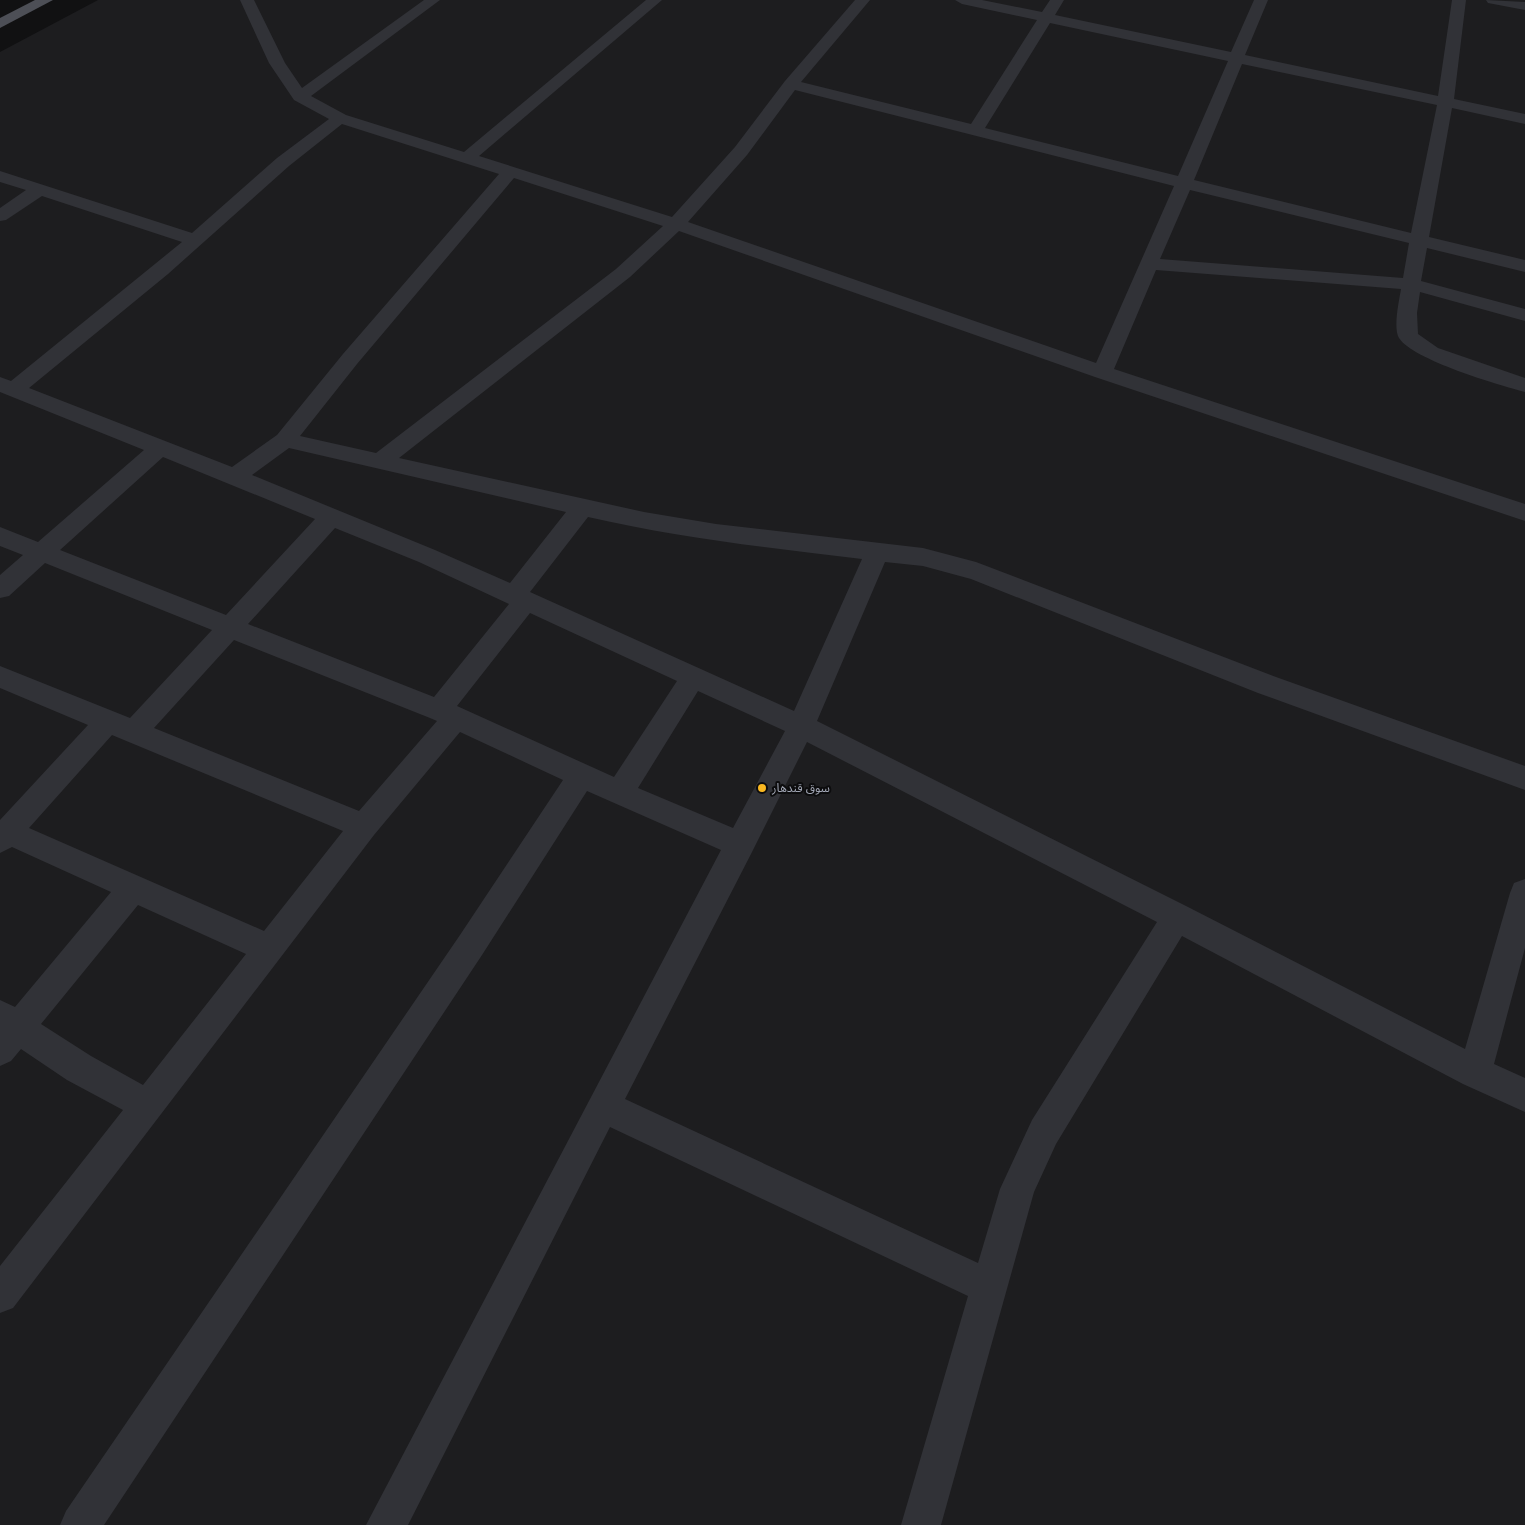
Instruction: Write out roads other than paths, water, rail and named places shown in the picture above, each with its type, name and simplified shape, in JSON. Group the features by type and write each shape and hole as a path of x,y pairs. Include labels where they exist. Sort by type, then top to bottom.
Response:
{"main road":[{"path":"0,24 46,0"}],"street":[{"path":"247,0 277,63 300,97 340,118 676,224 1102,372 1525,513"},
{"path":"300,97 433,0"},
{"path":"468,157 655,0"},
{"path":"380,461 623,273 676,224 741,151 791,84 863,0"},
{"path":"962,0 1525,119"},
{"path":"976,129 1057,0"},
{"path":"1102,372 1150,264 1261,0"},
{"path":"1459,0 1444,103 1411,284 1407,313 1408,336 1431,353 1525,385"},
{"path":"1493,0 1525,6"},
{"path":"791,84 976,129 1184,183 1525,266"},
{"path":"7,387 194,240 282,162 340,118"},
{"path":"234,477 285,440 350,360 511,171"},
{"path":"0,176 194,240"},
{"path":"0,216 39,190"},
{"path":"1150,264 1411,284 1525,315"},
{"path":"7,387 331,517 520,597 694,676 801,726 1177,917 1475,1072 1525,1095"},
{"path":"285,440 644,521 716,533 923,557 976,571 1267,686 1525,778"},
{"path":"0,589 160,448"},
{"path":"0,1295 364,826 447,714 520,597 584,506"},
{"path":"135,731 229,626 331,517"},
{"path":"0,536 447,714 581,776 741,845"},
{"path":"386,1525 741,845 801,726 877,552"},
{"path":"620,792 694,676"},
{"path":"3,682 109,720 364,826"},
{"path":"109,720 4,836 132,888 269,949"},
{"path":"80,1525 471,945 581,776"},
{"path":"132,888 6,1031 147,1105"},
{"path":"1475,1072 1525,893"},
{"path":"921,1525 1017,1189 1044,1132 1177,917"},
{"path":"604,1107 990,1287"}],"place":[{"name":"سوق قندهار","path":"762,788"}]}
